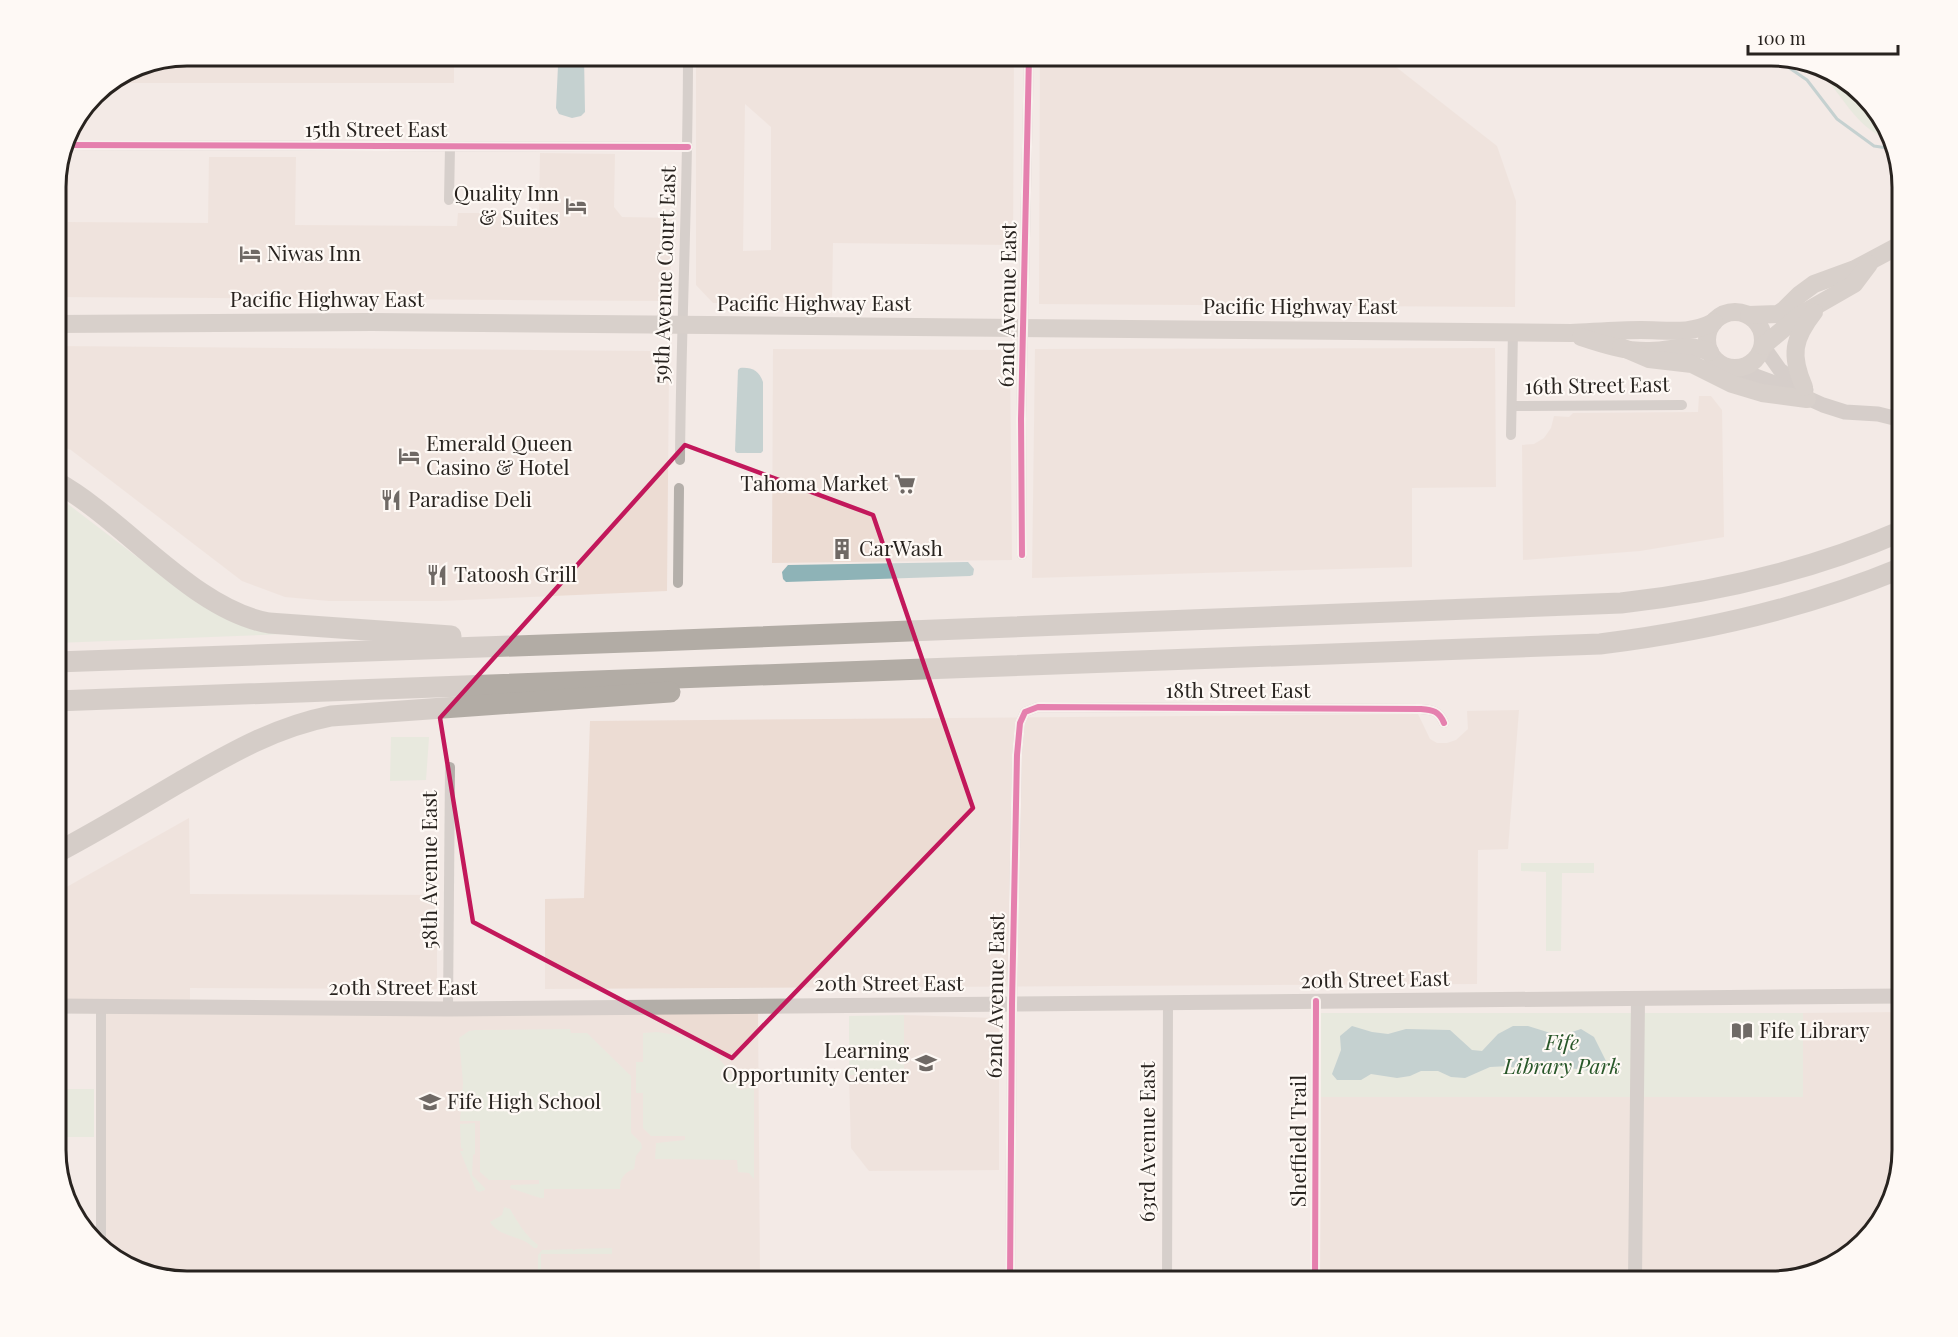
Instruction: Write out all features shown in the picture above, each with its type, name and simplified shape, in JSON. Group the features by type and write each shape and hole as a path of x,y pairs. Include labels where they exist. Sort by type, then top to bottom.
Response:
{"highway":[{"path":"66,488 98,509 186,582 237,614 254,620 304,627 436,635 656,641"},
{"path":"66,662 1621,603 1729,588 1781,575 1829,560 1892,535"},
{"path":"66,701 1600,644 1654,637 1767,614 1830,596 1892,572"},
{"path":"66,847 236,750 273,733 310,720 331,716 697,690 777,675"}],"main road":[{"path":"1892,249 1814,284 1778,314 1749,315 1730,312 1714,322 1708,333 1710,352 1718,362 1845,412 1878,414 1892,418"},
{"path":"1734,368 1750,364 1758,356 1763,346 1800,315 1854,284 1872,260"},
{"path":"1808,396 1795,363 1795,345 1809,318 1827,300"},
{"path":"1749,315 1761,329 1763,346 1780,370 1808,396"},
{"name":"Pacific Highway East","path":"66,324 372,322 1571,333 1640,330 1689,332 1714,322"},
{"name":"Pacific Highway East","path":"1571,333 1621,347 1650,351 1687,346 1710,352"},
{"path":"1621,347 1649,359 1692,364 1732,384 1762,393 1808,396"},
{"name":"20th Street East","path":"66,1006 448,1009 1892,996"}],"street":[{"name":"59th Avenue Court East","path":"680,460 688,66"},
{"name":"62nd Avenue East","path":"1022,555 1021,429 1029,66"},
{"name":"15th Street East","path":"73,145 688,147"},
{"path":"449,200 450,147"},
{"path":"1511,435 1514,332"},
{"name":"16th Street East","path":"1512,406 1682,405"},
{"path":"678,583 679,488"},
{"name":"18th Street East","path":"1025,712 1038,707 1421,709 1434,710 1441,714 1444,723"},
{"name":"62nd Avenue East","path":"1010,1271 1012,1004 1018,738 1025,712"},
{"name":"58th Avenue East","path":"448,1009 450,766"},
{"path":"1635,1271 1638,999"},
{"name":"63rd Avenue East","path":"1167,1271 1168,1003"},
{"path":"101,1007 102,1236"}],"highlighted area":[{"path":"685,445 873,515 973,808 732,1058 473,922 440,718"}],"shaded area":[{"path":"186,66 454,66 454,83 124,83 148,72"},
{"path":"696,66 1014,66 1013,245 833,243 832,302 713,303 696,285","holes":["745,104 771,127 771,250 743,251"]},
{"path":"1040,66 1395,66 1497,146 1516,201 1515,307 1039,304"},
{"path":"540,153 615,154 614,207 622,217 674,218 669,294 661,301 66,297 66,179 69,161 68,222 208,223 209,157 296,157 295,225 457,226 458,213 539,213"},
{"path":"66,346 650,351 669,369 667,591 441,601 329,601 285,597 242,581 66,448"},
{"path":"1495,348 1496,487 1412,488 1412,567 1032,578 1035,349"},
{"path":"773,349 1000,350 1010,363 1012,560 772,563"},
{"path":"1699,396 1711,396 1722,410 1724,537 1640,551 1523,560 1522,445 1534,444 1544,438 1551,428 1554,416 1569,417 1573,413 1698,412"},
{"path":"1519,710 1508,849 1478,850 1477,984 545,989 545,899 584,898 590,721 1418,714 1430,739 1437,743 1447,743 1456,740 1468,729 1467,711"},
{"name":"Fife High School","path":"189,818 190,894 437,895 437,989 190,988 190,1007 758,1006 760,1271 179,1271 163,1269 133,1259 101,1235 101,1007 66,1006 66,887"},
{"path":"1892,1012 1892,1150 1888,1182 1880,1204 1872,1217 1857,1236 1832,1255 1803,1267 1772,1271 1320,1271 1321,1097 1803,1097 1803,1013"},
{"path":"904,1015 994,1018 999,1025 999,1170 869,1171 851,1148 849,1075 904,1075"}],"green space":[{"path":"1825,78 1851,96 1862,107 1882,137 1863,124"},
{"path":"66,503 196,602 250,625 285,634 66,643"},
{"path":"391,737 429,737 426,780 390,781"},
{"path":"1521,863 1594,863 1594,873 1562,873 1561,951 1546,951 1546,872 1521,871"},
{"name":"Fife Library Park","path":"1321,1013 1803,1013 1803,1097 1321,1097"},
{"path":"904,1015 904,1075 849,1075 849,1016"},
{"path":"570,1029 571,1033 587,1033 631,1076 631,1133 641,1143 642,1148 636,1156 634,1169 625,1174 622,1179 620,1189 544,1189 544,1198 540,1198 510,1188 511,1185 539,1184 539,1180 489,1180 480,1172 480,1121 460,1121 463,1083 459,1038 475,1030"},
{"path":"657,1032 683,1038 707,1049 726,1067 740,1090 754,1087 754,1179 749,1173 738,1172 737,1160 655,1159 656,1143 685,1140 685,1136 651,1136 643,1128 643,1093 636,1093 636,1062 643,1062 643,1033"},
{"path":"66,1089 94,1089 94,1137 66,1137"},
{"path":"475,1123 472,1175 485,1188 479,1192 476,1190 460,1151 463,1149 461,1148 460,1124"},
{"path":"504,1207 510,1209 525,1233 538,1245 537,1248 494,1227 490,1222 502,1215"},
{"path":"612,1248 612,1254 541,1254 541,1271 538,1271 538,1255 542,1250 573,1249 573,1251"}],"water":[{"path":"558,66 584,66 585,112 581,116 572,118 559,114 556,108"},
{"path":"740,368 754,371 763,382 763,451 761,453 737,453 735,451 738,370"},
{"path":"968,562 974,569 973,575 970,576 786,582 782,572 788,565"},
{"path":"1352,1026 1388,1034 1406,1029 1450,1030 1472,1050 1482,1051 1498,1034 1513,1026 1528,1026 1560,1036 1581,1029 1594,1037 1607,1063 1594,1062 1590,1071 1570,1068 1555,1069 1543,1074 1532,1074 1509,1066 1490,1067 1465,1078 1451,1077 1438,1071 1421,1071 1397,1078 1371,1074 1361,1080 1337,1080 1332,1074 1341,1050 1340,1036"}],"waterway":[{"path":"1788,67 1807,80 1837,119 1874,146 1886,148"}],"cycle path":[{"path":"1022,555 1021,419 1029,66"},
{"path":"73,145 688,147"},
{"path":"1010,1271 1017,755 1020,723 1025,712 1038,707 1421,709 1435,712 1444,723"},
{"name":"Sheffield Trail","path":"1315,1271 1316,1001"}],"place":[{"name":"Quality Inn & Suites","path":"576,206"},
{"name":"Niwas Inn","path":"250,254"},
{"name":"Emerald Queen Casino & Hotel","path":"409,456"},
{"name":"Tahoma Market","path":"905,484"},
{"name":"Paradise Deli","path":"391,500"},
{"name":"CarWash","path":"842,549"},
{"name":"Tatoosh Grill","path":"437,575"},
{"name":"Fife Library","path":"1742,1031"},
{"name":"Learning Opportunity Center","path":"926,1063"},
{"name":"Fife High School","path":"430,1102"}]}
